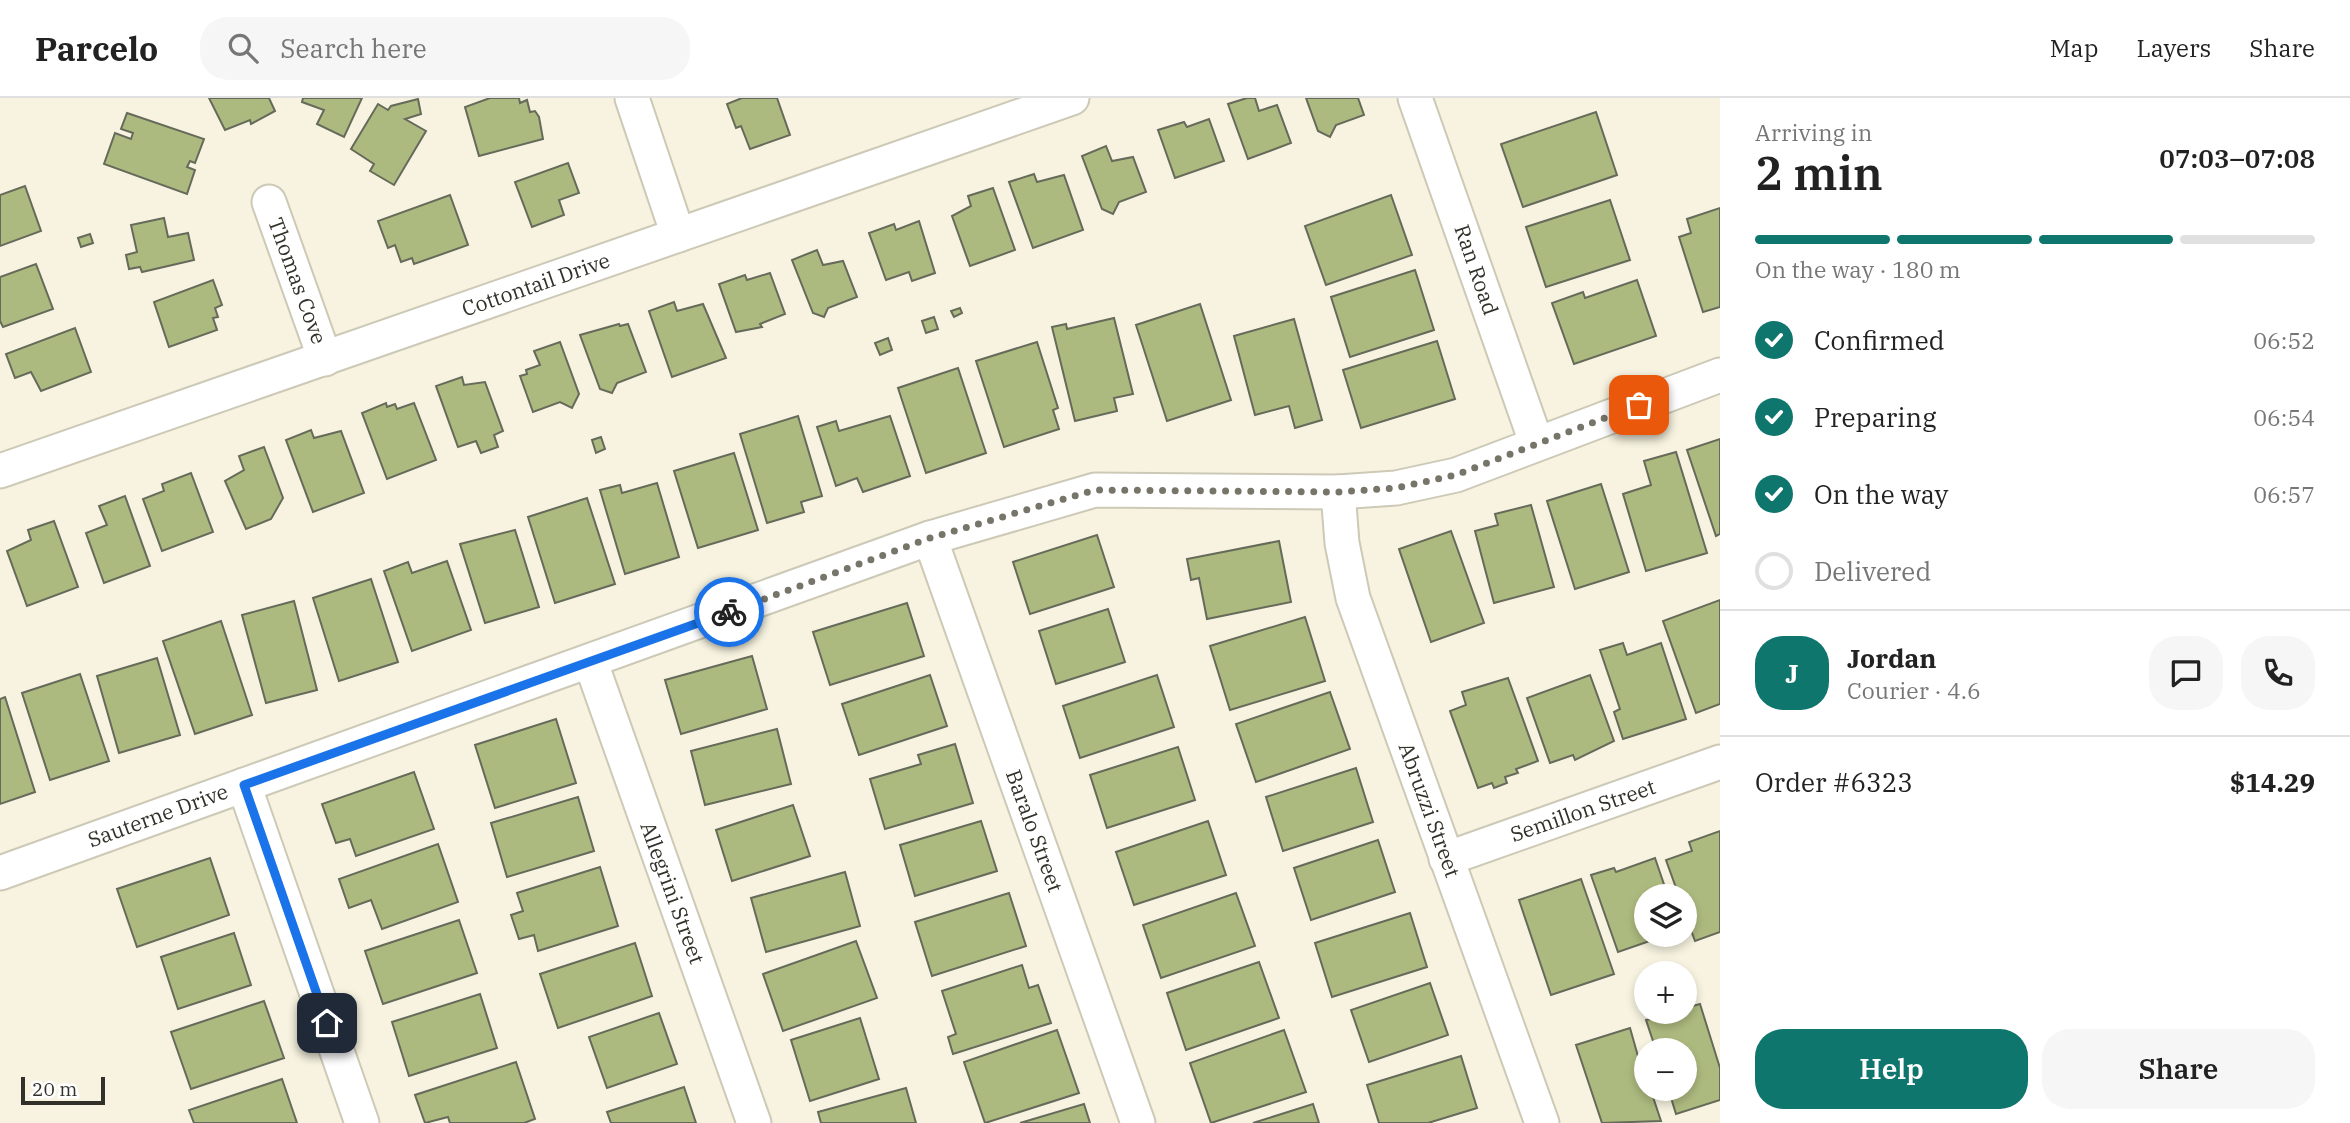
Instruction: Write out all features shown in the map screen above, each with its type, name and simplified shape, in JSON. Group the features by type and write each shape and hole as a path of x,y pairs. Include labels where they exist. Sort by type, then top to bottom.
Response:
{"street":[{"path":"632,98 678,235"},
{"name":"Cottontail Drive","path":"0,471 678,235 1030,105 1072,98"},
{"name":"Ran Road","path":"1415,98 1536,442"},
{"name":"Thomas Cove","path":"269,202 326,359"},
{"name":"Sauterne Drive","path":"0,873 591,663 930,538 1095,490 1338,492 1396,488 1456,475 1536,442 1720,375"},
{"name":"Abruzzi Street","path":"1338,492 1342,543 1353,598 1542,1123"},
{"name":"Baralo Street","path":"930,538 1139,1123"},
{"name":"Allegrini Street","path":"591,663 754,1123"},
{"name":"Semillon Street","path":"1446,859 1720,762"},
{"path":"244,785 362,1123"}],"building":[{"path":"209,98 269,98 275,111 251,124 250,120 225,130"},
{"path":"303,98 362,98 344,137 317,124 324,110 302,102"},
{"path":"490,98 519,98 520,103 527,100 530,112 535,111 539,117 543,139 479,156 465,107"},
{"path":"742,98 777,98 790,135 750,149 741,126 736,128 727,104"},
{"path":"1255,98 1259,111 1277,105 1291,143 1248,159 1228,104"},
{"path":"1306,98 1358,98 1364,115 1336,125 1330,137 1318,131"},
{"path":"418,99 421,114 405,119 426,131 394,185 370,171 374,164 351,149 378,104 388,110 391,106"},
{"path":"1596,112 1617,175 1523,207 1501,144"},
{"path":"127,113 204,139 195,163 190,161 187,167 195,170 187,194 104,164 115,133 131,139 133,133 121,129"},
{"path":"1209,119 1224,161 1175,178 1158,130 1184,122 1187,127"},
{"path":"1106,146 1112,161 1133,157 1146,192 1119,202 1113,214 1102,209 1082,156"},
{"path":"568,163 579,193 559,200 564,215 532,227 515,182"},
{"path":"1034,174 1037,182 1064,175 1083,230 1033,248 1009,182"},
{"path":"25,186 41,231 0,246 0,195"},
{"path":"993,188 1015,250 970,266 952,216 971,206 968,196"},
{"path":"450,195 468,245 414,264 412,258 401,262 395,245 388,248 378,221"},
{"path":"1391,195 1412,255 1326,285 1305,226"},
{"path":"1610,200 1630,260 1546,287 1526,227"},
{"path":"1720,208 1720,307 1703,312 1679,237 1691,233 1687,219"},
{"path":"164,218 168,237 188,233 194,260 142,272 140,267 129,269 126,255 137,252 131,225"},
{"path":"919,221 935,273 912,281 909,272 886,280 869,233 894,224 896,230"},
{"path":"90,234 93,243 81,247 78,238"},
{"path":"817,250 823,265 843,261 857,297 828,308 824,317 813,313 792,260"},
{"path":"36,264 53,309 3,327 0,321 0,277"},
{"path":"1415,270 1434,330 1350,357 1331,297"},
{"path":"770,273 785,314 760,324 762,327 736,332 719,284 745,275 747,280"},
{"path":"213,280 222,305 215,308 218,317 213,318 217,330 169,347 154,302"},
{"path":"1637,280 1656,336 1574,364 1552,303 1583,292 1585,298"},
{"path":"674,302 677,311 703,304 726,358 672,377 649,311"},
{"path":"1200,304 1231,400 1167,421 1136,325"},
{"path":"960,308 962,313 954,317 951,311"},
{"path":"934,317 938,329 926,333 922,321"},
{"path":"1114,318 1133,394 1114,398 1117,411 1075,421 1052,327 1066,324 1067,329"},
{"path":"1294,319 1322,420 1295,428 1289,406 1255,415 1234,336"},
{"path":"628,324 646,372 617,383 612,393 600,389 580,335"},
{"path":"75,328 91,372 41,391 31,372 15,378 6,354"},
{"path":"888,338 892,350 880,355 875,343"},
{"path":"1437,341 1455,399 1361,428 1343,370"},
{"path":"560,342 579,394 572,408 560,402 533,412 520,376 527,374 526,370 540,365 534,351"},
{"path":"1037,342 1058,408 1053,410 1059,429 1004,447 976,361"},
{"path":"958,368 986,453 926,473 898,388"},
{"path":"462,377 464,385 485,382 503,431 494,435 498,447 481,453 476,441 458,447 436,386"},
{"path":"386,403 387,407 395,404 397,409 414,403 436,460 387,479 362,413"},
{"path":"798,416 822,496 801,502 804,512 767,523 740,434"},
{"path":"890,416 910,476 863,492 857,478 836,486 817,427 836,421 839,431"},
{"path":"311,430 314,438 341,431 364,493 313,512 286,440"},
{"path":"601,437 605,449 596,453 592,440"},
{"path":"1720,439 1720,534 1716,536 1687,450"},
{"path":"264,447 283,498 271,519 246,529 225,481 244,470 239,456"},
{"path":"1676,452 1707,553 1646,571 1623,494 1651,485 1644,461"},
{"path":"734,453 758,530 698,548 674,471"},
{"path":"191,473 213,532 162,551 143,499 164,491 162,484"},
{"path":"657,483 679,557 625,574 600,490 620,485 622,493"},
{"path":"1601,484 1629,572 1575,589 1547,501"},
{"path":"125,496 150,566 104,583 86,533 107,525 99,506"},
{"path":"587,498 615,584 555,603 528,517"},
{"path":"1531,505 1554,587 1494,603 1475,531 1498,525 1495,514"},
{"path":"54,521 78,587 27,606 7,551 31,540 28,530"},
{"path":"515,530 539,607 485,623 460,544"},
{"path":"1451,531 1484,623 1431,642 1399,549"},
{"path":"1097,535 1114,587 1030,614 1013,562"},
{"path":"1279,541 1291,602 1207,619 1199,578 1191,580 1187,559"},
{"path":"447,561 471,630 412,651 384,571 408,562 412,573"},
{"path":"371,579 398,662 339,681 313,598"},
{"path":"1720,600 1720,704 1696,713 1663,621"},
{"path":"294,601 317,690 266,703 242,615"},
{"path":"907,603 924,656 830,685 813,632"},
{"path":"1108,609 1125,662 1056,684 1039,631"},
{"path":"1305,617 1325,681 1230,710 1210,646"},
{"path":"221,621 252,715 195,734 163,641"},
{"path":"1623,643 1627,655 1661,643 1686,719 1623,739 1614,712 1620,709 1600,650"},
{"path":"752,656 767,709 681,734 665,680"},
{"path":"157,658 180,735 119,753 97,676"},
{"path":"80,674 109,761 50,780 22,693"},
{"path":"930,675 947,726 859,755 842,704"},
{"path":"1157,675 1174,727 1080,758 1063,706"},
{"path":"1590,675 1614,741 1575,760 1573,755 1550,763 1527,698"},
{"path":"1508,678 1538,761 1516,769 1518,773 1505,777 1507,783 1494,788 1492,783 1478,788 1450,711 1466,705 1462,692"},
{"path":"1330,692 1350,749 1256,782 1236,724"},
{"path":"5,697 35,792 0,804 0,699"},
{"path":"556,719 576,783 495,808 475,745"},
{"path":"777,729 791,784 705,805 691,751"},
{"path":"955,744 973,803 885,829 870,779 921,764 918,755"},
{"path":"1178,747 1195,800 1107,828 1090,775"},
{"path":"1356,768 1373,822 1283,851 1266,797"},
{"path":"414,772 434,829 356,856 350,839 336,843 322,804"},
{"path":"578,797 594,851 507,877 491,823"},
{"path":"793,805 810,856 732,881 716,830"},
{"path":"981,821 997,871 915,896 900,845"},
{"path":"1208,821 1226,875 1134,905 1116,852"},
{"path":"1720,831 1720,932 1697,940 1697,884 1675,884 1666,860 1692,851 1689,842"},
{"path":"1378,840 1395,892 1311,920 1294,868"},
{"path":"438,844 458,902 382,929 371,900 349,908 339,879"},
{"path":"210,858 229,915 137,947 117,889"},
{"path":"1655,858 1664,884 1634,884 1634,946 1618,952 1591,875 1614,868 1616,872"},
{"path":"600,867 618,926 538,951 534,935 519,939 511,915 523,911 517,893"},
{"path":"845,872 860,926 766,952 751,898"},
{"path":"1581,879 1614,974 1551,995 1519,900"},
{"path":"1009,893 1026,946 932,976 915,922"},
{"path":"1236,893 1255,946 1161,978 1143,925"},
{"path":"1410,913 1427,967 1332,997 1315,943"},
{"path":"459,920 477,973 383,1004 365,951"},
{"path":"234,933 251,985 178,1009 161,957"},
{"path":"856,941 877,998 783,1031 763,974"},
{"path":"635,943 652,996 558,1028 540,974"},
{"path":"1259,962 1279,1018 1186,1050 1167,993"},
{"path":"1022,965 1029,988 1038,985 1051,1023 953,1054 948,1037 956,1034 942,991"},
{"path":"1430,983 1448,1035 1369,1062 1351,1010"},
{"path":"480,994 497,1048 409,1076 392,1022"},
{"path":"264,1001 284,1058 191,1089 171,1032"},
{"path":"1700,1004 1720,1068 1720,1100 1676,1114 1672,1101 1697,1101 1697,1038 1652,1038 1647,1024 1697,1024 1697,1005"},
{"path":"659,1013 677,1064 607,1088 589,1037"},
{"path":"860,1018 879,1079 810,1101 791,1040"},
{"path":"1630,1028 1634,1042 1634,1101 1654,1101 1661,1121 1602,1123 1576,1045"},
{"path":"1057,1030 1079,1093 985,1123 964,1062"},
{"path":"1284,1030 1306,1092 1211,1123 1190,1063"},
{"path":"1461,1056 1477,1108 1428,1123 1379,1123 1367,1085"},
{"path":"516,1062 535,1119 524,1123 450,1123 448,1117 425,1123 415,1095"},
{"path":"282,1079 297,1123 194,1123 189,1110"},
{"path":"684,1087 696,1123 611,1123 607,1112"},
{"path":"906,1088 916,1123 821,1123 818,1112"},
{"path":"1084,1104 1090,1123 1020,1123"},
{"path":"1313,1104 1319,1123 1253,1123"}],"way so far":[{"path":"729,612 930,538 1095,490 1338,492 1396,488 1456,475 1536,442 1639,405"}],"route":[{"path":"327,1023 244,785 729,612"}]}
